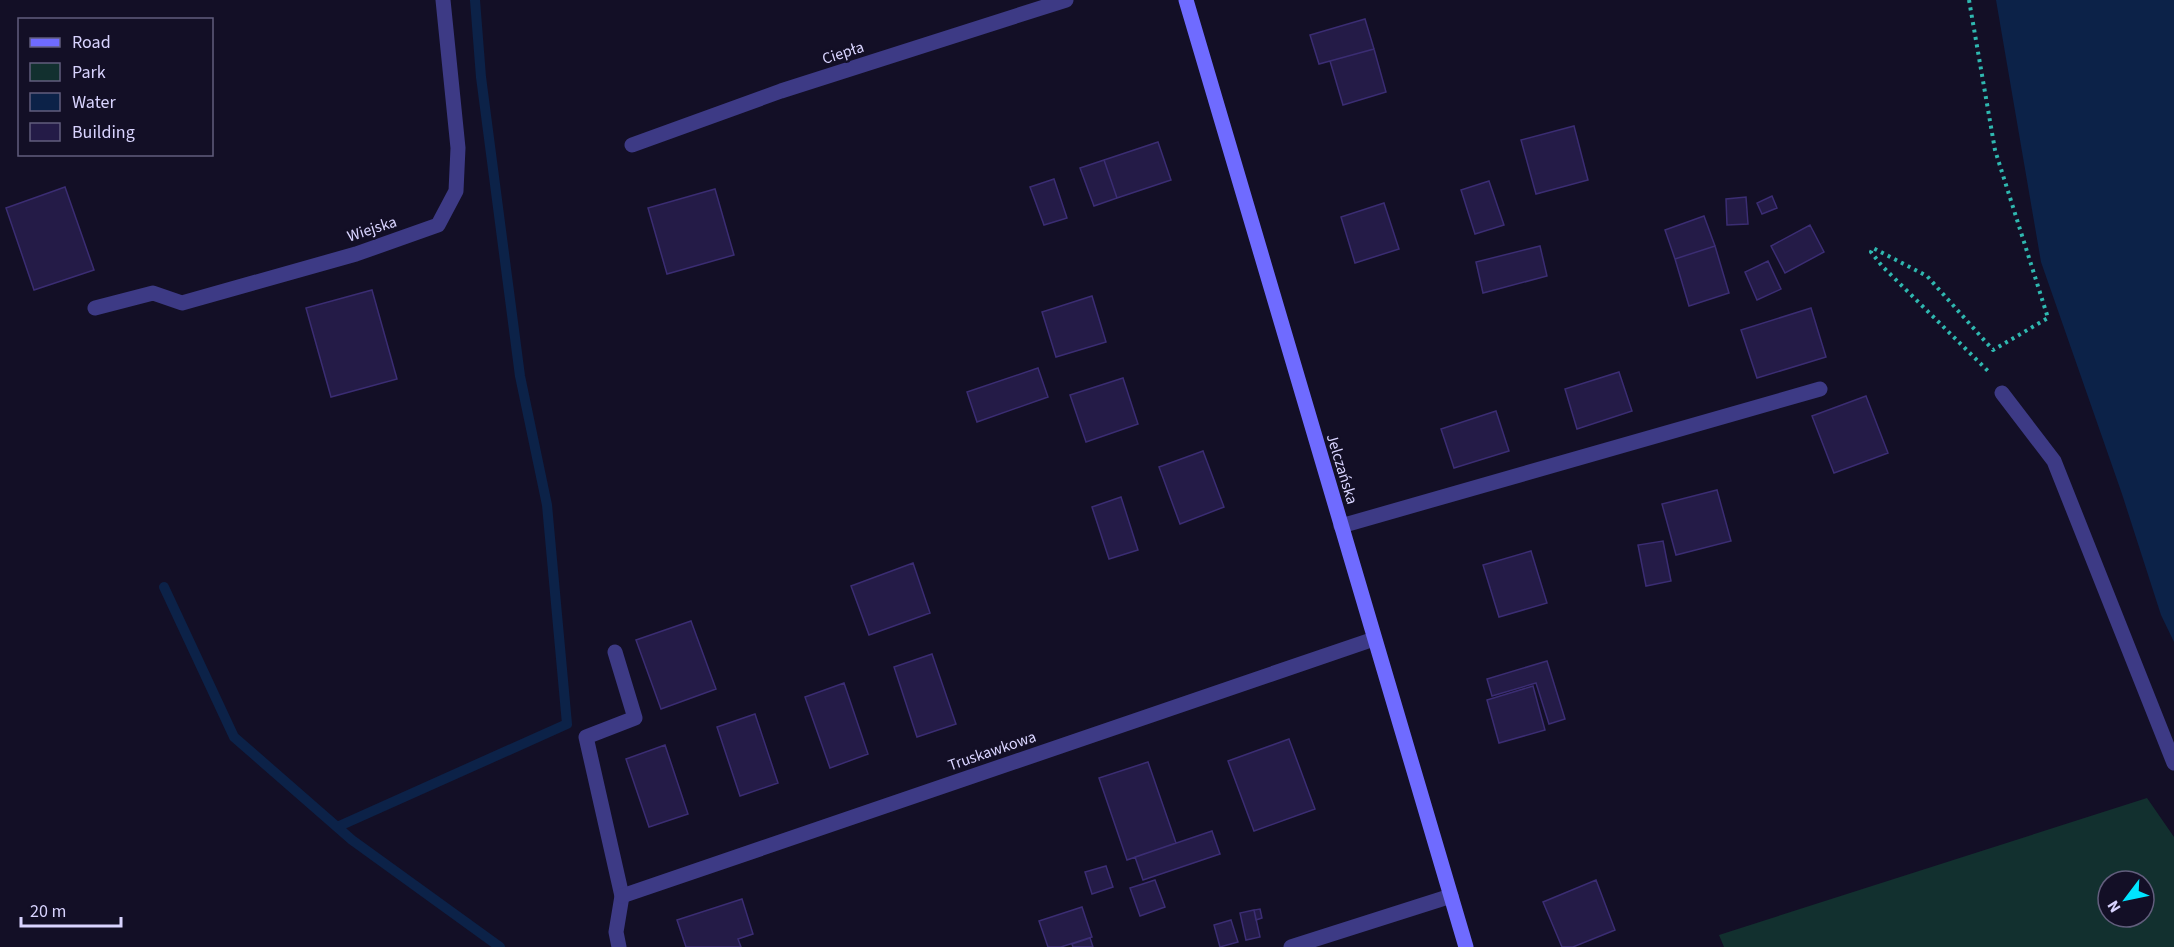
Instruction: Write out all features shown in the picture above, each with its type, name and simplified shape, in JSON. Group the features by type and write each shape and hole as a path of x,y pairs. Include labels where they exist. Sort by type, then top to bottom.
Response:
{"main road":[{"name":"Jelczańska","path":"1186,0 1466,947"}],"street":[{"name":"Wiejska","path":"95,308 153,293 182,303 356,254 438,225 456,191 458,148 443,0"},
{"name":"Ciepła","path":"632,145 781,92 1066,0"},
{"path":"1341,526 1820,389"},
{"path":"2002,393 2054,461 2174,763"},
{"name":"Truskawkowa","path":"622,896 1374,639"},
{"path":"615,652 635,718 586,737 622,896 616,932 619,947"},
{"path":"1291,947 1451,896"}],"path":[{"path":"1969,0 1995,150 2048,318 1993,350 1927,276 1873,248 1871,252 1882,266 1989,371 2002,393"}],"green space":[{"path":"2147,798 2174,837 2174,947 1724,947 1719,935"}],"water":[{"path":"1996,0 2174,0 2174,642 2161,615 2122,494 2041,262"}],"building":[{"path":"1365,19 1374,49 1319,64 1310,35"},
{"path":"1374,49 1386,92 1343,105 1330,61"},
{"path":"1574,126 1588,180 1536,194 1521,140"},
{"path":"1158,142 1171,180 1117,198 1104,160"},
{"path":"1104,160 1117,198 1094,206 1080,168"},
{"path":"1054,179 1067,218 1044,225 1030,187"},
{"path":"1489,181 1504,225 1475,234 1461,190"},
{"path":"65,187 94,270 34,290 6,208"},
{"path":"715,189 734,255 667,274 648,208"},
{"path":"1772,196 1777,208 1762,214 1757,203"},
{"path":"1746,197 1748,224 1727,225 1726,199"},
{"path":"1384,203 1399,249 1355,263 1341,217"},
{"path":"1704,216 1715,246 1675,259 1665,230"},
{"path":"1810,225 1824,252 1785,273 1771,246"},
{"path":"1540,246 1547,276 1483,293 1476,262"},
{"path":"1715,246 1729,293 1689,306 1675,259"},
{"path":"1768,261 1781,289 1757,300 1745,272"},
{"path":"372,290 397,379 331,397 306,308"},
{"path":"1092,296 1106,342 1056,357 1042,312"},
{"path":"1811,308 1826,357 1757,378 1741,330"},
{"path":"1038,368 1048,397 977,422 967,392"},
{"path":"1619,372 1632,411 1577,429 1565,389"},
{"path":"1123,378 1138,424 1086,442 1070,395"},
{"path":"1866,396 1888,453 1834,473 1812,416"},
{"path":"1496,411 1509,451 1454,468 1441,429"},
{"path":"1203,451 1224,507 1180,524 1159,467"},
{"path":"1717,490 1731,541 1676,555 1662,504"},
{"path":"1121,497 1138,550 1109,559 1092,507"},
{"path":"1663,541 1671,581 1646,586 1638,545"},
{"path":"1531,551 1547,603 1499,617 1483,565"},
{"path":"913,563 930,613 869,635 851,586"},
{"path":"691,621 716,689 661,709 636,640"},
{"path":"932,654 956,724 917,737 894,667"},
{"path":"1547,661 1565,719 1549,724 1536,683 1492,696 1487,679"},
{"path":"844,683 868,754 830,768 805,697"},
{"path":"1533,686 1545,730 1499,743 1487,700"},
{"path":"755,714 778,783 740,796 717,727"},
{"path":"1289,739 1315,809 1254,831 1228,761"},
{"path":"665,745 688,814 649,827 626,759"},
{"path":"1148,762 1176,843 1127,860 1099,778"},
{"path":"1212,831 1220,854 1143,880 1135,857"},
{"path":"1106,866 1113,887 1092,894 1085,872"},
{"path":"1155,880 1165,907 1140,916 1130,888"},
{"path":"1596,880 1615,930 1573,947 1562,947 1543,902"},
{"path":"742,899 753,934 738,939 741,947 686,947 677,920"},
{"path":"1082,907 1092,937 1061,947 1048,947 1039,921"},
{"path":"1260,909 1262,918 1256,920 1254,910"},
{"path":"1254,910 1260,937 1246,940 1240,913"},
{"path":"1231,920 1238,942 1220,947 1214,925"},
{"path":"1090,938 1093,947 1073,947 1072,944"}],"waterway":[{"path":"337,827 567,724 547,505 520,376 481,77 475,0"},
{"path":"164,587 234,737 352,840 500,947"}]}
